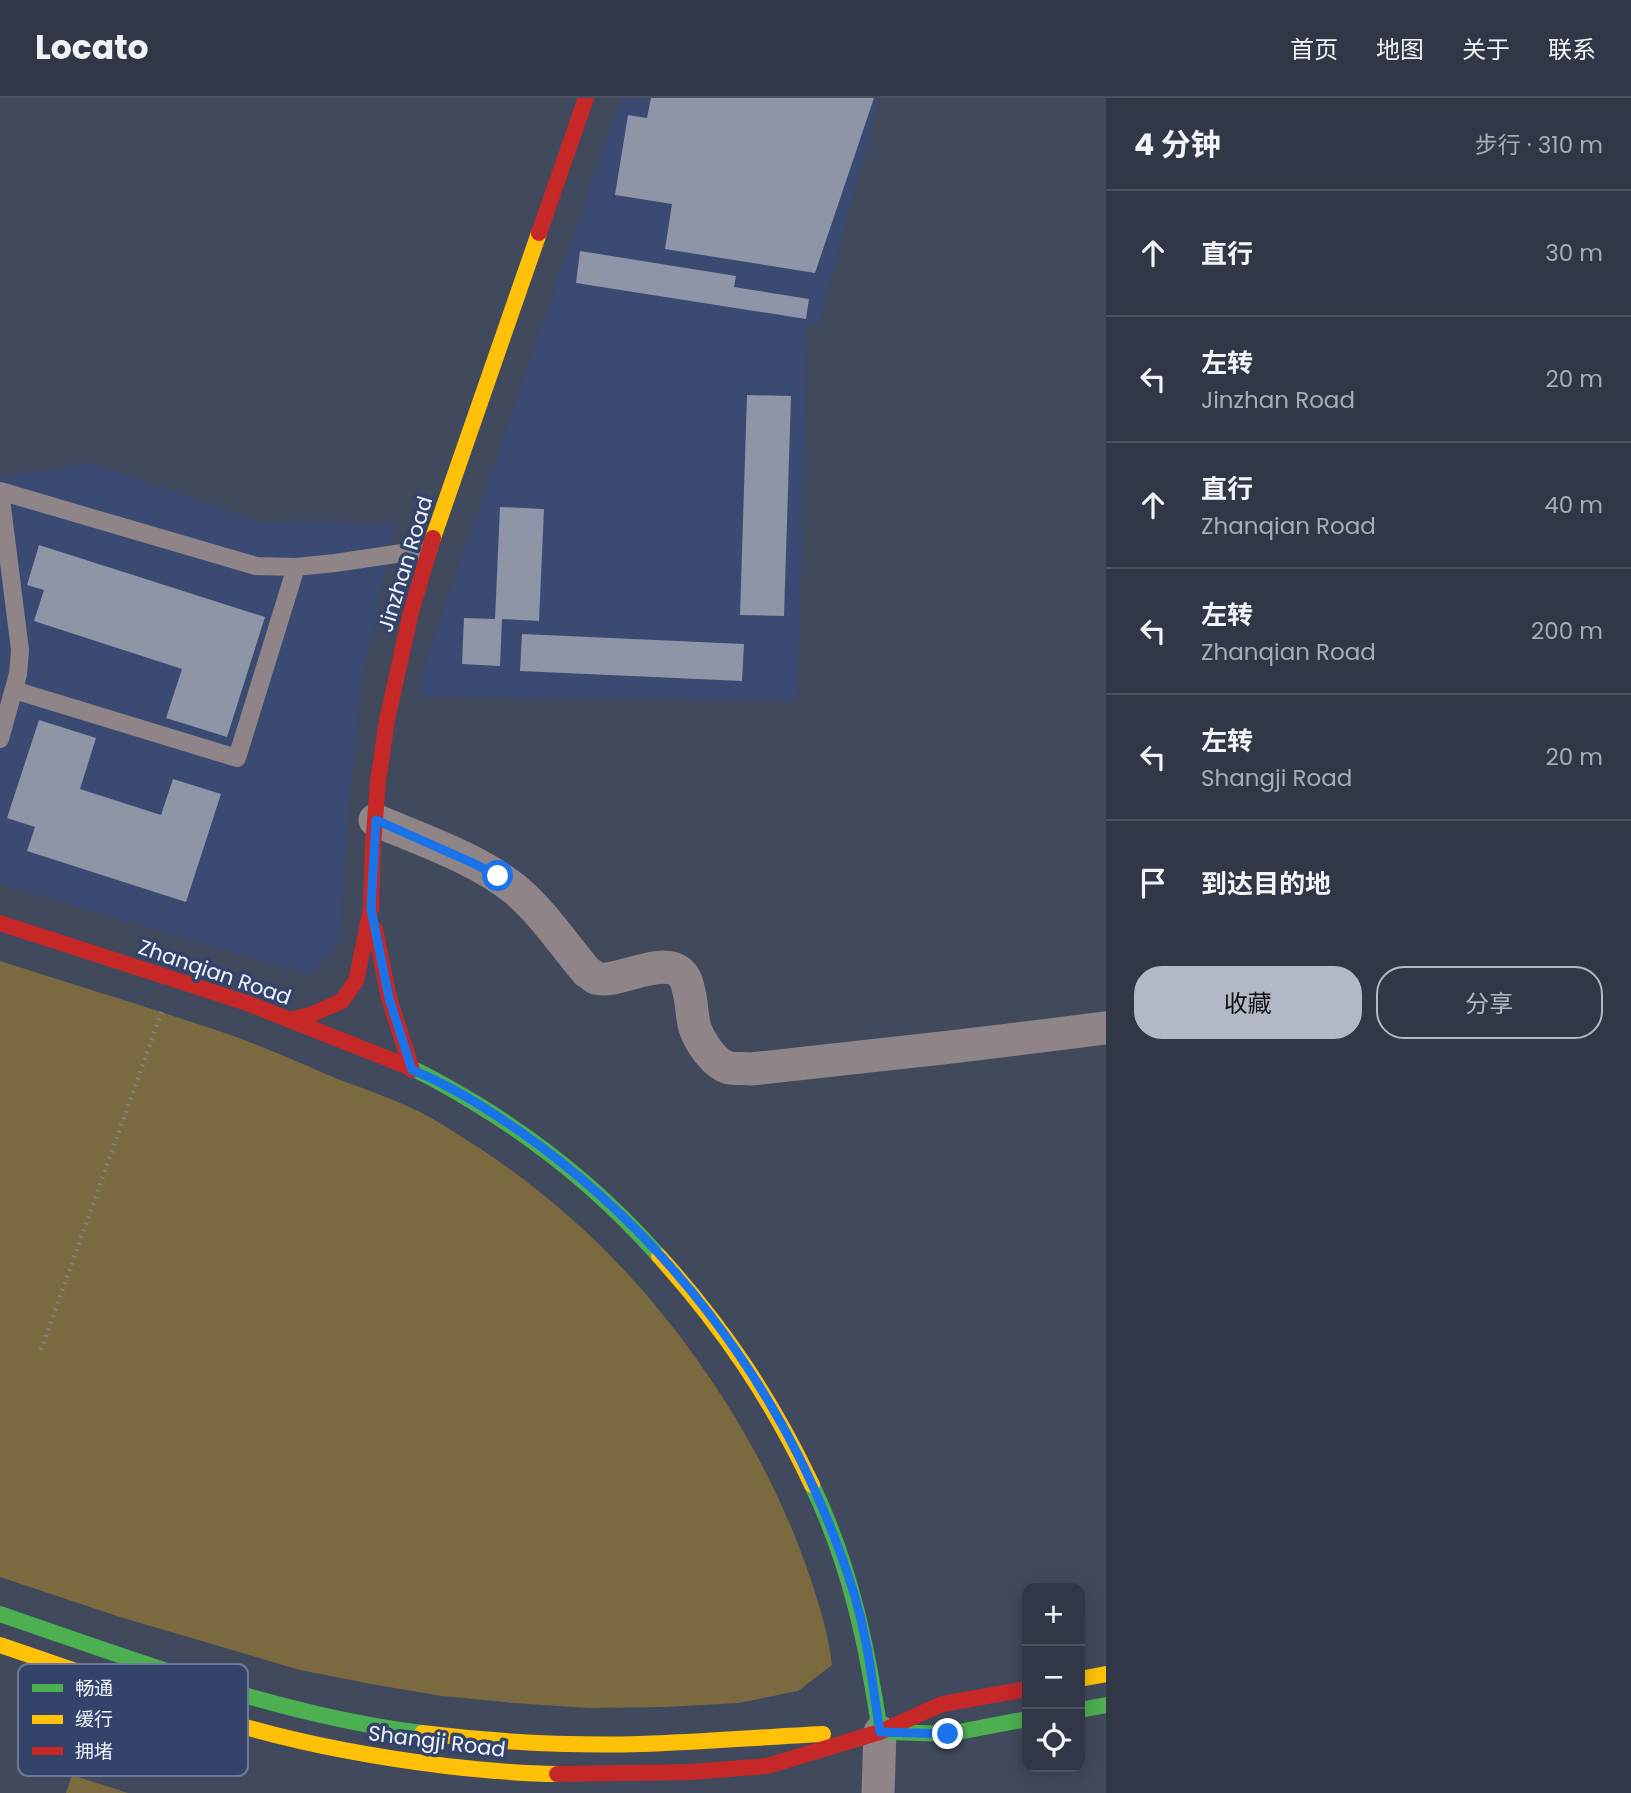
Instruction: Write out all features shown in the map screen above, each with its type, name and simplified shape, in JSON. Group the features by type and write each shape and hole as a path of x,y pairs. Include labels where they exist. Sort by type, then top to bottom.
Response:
{"street":[{"name":"Jinzhan Road","path":"289,1020 310,1015 342,1001 356,981 371,909 379,782 387,720 411,612 429,549 586,98"},
{"path":"376,820 498,876 534,908 595,978 606,979 661,968 672,968 682,974 688,984 699,1037 711,1055 729,1068 751,1069 1106,1028"},
{"path":"371,909 389,998 412,1070"},
{"name":"Zhanqian Road","path":"0,923 236,999 433,1079 506,1121 583,1179 669,1265 748,1368 781,1423 802,1463 839,1548 853,1591 866,1642 880,1732"},
{"name":"Shangji Road","path":"0,1614 151,1664"},
{"name":"Shangji Road","path":"0,1645 57,1664"},
{"path":"1085,1678 1106,1674"},
{"name":"Shangji Road","path":"248,1727 347,1751 474,1769 544,1774 690,1772 767,1766 880,1732 942,1704 1022,1690"},
{"name":"Shangji Road","path":"248,1696 297,1710 410,1732 545,1744 688,1742 880,1732 948,1734 1022,1720"},
{"path":"1085,1709 1106,1705"},
{"path":"878,1793 880,1732"}],"lane":[{"path":"0,739 18,674 20,650 0,491 256,566 335,563 429,549"},
{"path":"14,690 237,758 296,566"}],"path":[{"path":"41,1350 174,979"}],"shaded area":[{"path":"621,98 879,98 819,324 806,323 798,701 421,697 422,672"},
{"path":"90,463 261,522 396,524 359,692 338,944 311,975 0,884 0,477"},
{"path":"0,961 236,1037 406,1106 433,1119 481,1149 556,1205 591,1236 653,1303 682,1339 735,1417 787,1517 821,1612 832,1665 798,1691 739,1703 589,1708 442,1696 300,1670 120,1617 0,1577"},
{"path":"72,1776 75,1776 128,1793 66,1793"}],"building":[{"path":"651,98 874,98 815,273 665,249 672,204 615,195 628,115 647,118"},
{"path":"580,251 736,276 734,287 809,299 806,319 576,283"},
{"path":"747,395 791,396 784,616 740,615"},
{"path":"500,507 544,509 539,621 502,619 500,666 462,664 464,618 495,619"},
{"path":"39,545 265,617 227,737 166,718 182,669 34,621 44,590 27,585"},
{"path":"522,634 744,644 742,681 520,671"},
{"path":"39,720 96,738 80,789 161,815 173,779 221,794 186,902 27,851 35,827 7,818"}],"traffic: fast":[{"path":"409,1067 500,1119 573,1172 659,1256"},
{"path":"812,1485 847,1575 869,1668 880,1732"},
{"path":"0,1614 144,1664"},
{"path":"248,1696 368,1725 422,1733"},
{"path":"1085,1709 1106,1705"},
{"path":"890,1732 948,1734 1022,1720"}],"traffic: slow":[{"path":"433,538 539,233"},
{"path":"659,1256 744,1364 780,1422 812,1485"},
{"path":"0,1645 56,1664"},
{"path":"1085,1678 1106,1674"},
{"path":"248,1728 338,1749 419,1762 501,1772 557,1774"},
{"path":"422,1733 531,1743 586,1744 687,1742 823,1734"}],"traffic: jam":[{"path":"539,233 586,98"},
{"path":"289,1020 310,1015 342,1001 356,981 371,909 378,782 387,720 411,612 433,538"},
{"path":"0,923 247,1003 409,1067"},
{"path":"375,929 389,998 412,1070"},
{"path":"557,1774 690,1772 767,1766 880,1732 942,1704 1022,1690"}],"route":[{"path":"498,876 376,820 371,909 389,998 412,1070 470,1099 506,1121 583,1179 660,1255 686,1285 748,1368 781,1423 821,1504 853,1591 866,1642 880,1732 948,1734"}]}
